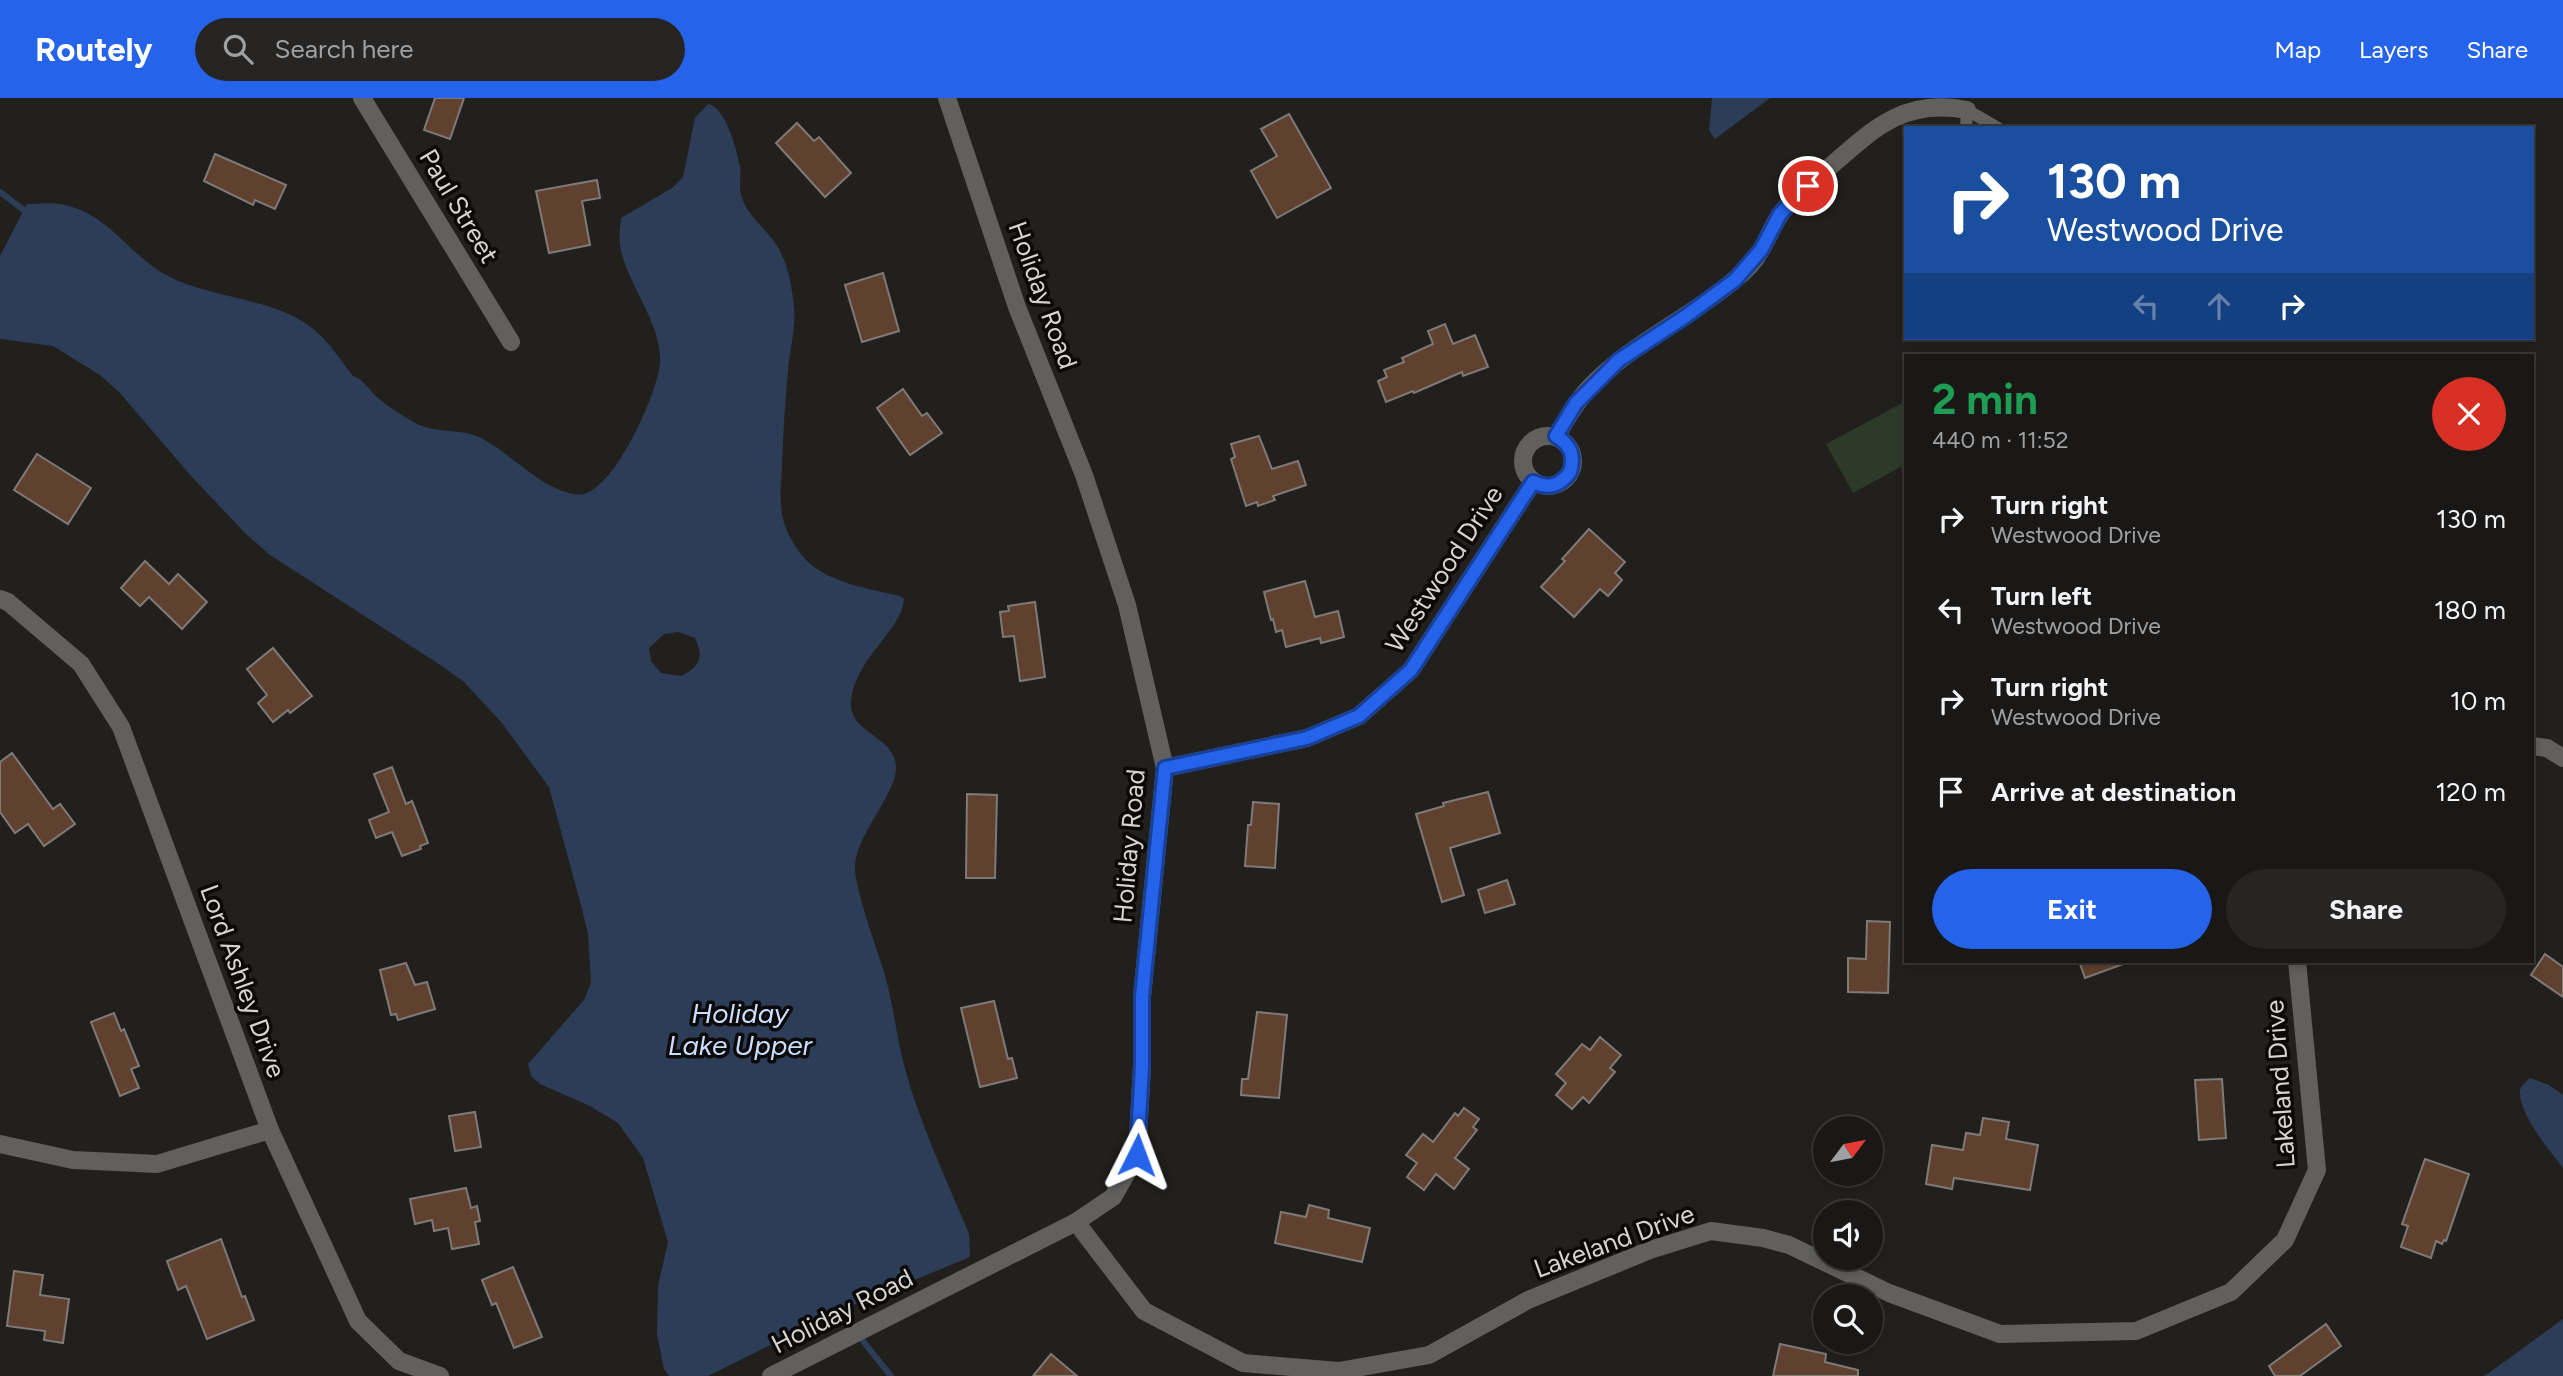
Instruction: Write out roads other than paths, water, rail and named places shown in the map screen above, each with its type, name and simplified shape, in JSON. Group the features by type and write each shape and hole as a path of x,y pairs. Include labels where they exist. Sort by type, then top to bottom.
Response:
{"street":[{"name":"Paul Street","path":"362,98 511,341"},
{"name":"Holiday Road","path":"771,1376 1076,1222 1113,1197 1137,1155 1142,1066 1142,996 1165,768 1127,605 1084,475 1017,307 947,98"},
{"path":"1556,436 1576,403 1619,360 1735,280 1761,250 1769,231 1793,199 1853,145 1886,122 1924,107 1944,105 1967,119"},
{"name":"Westwood Drive","path":"1540,436 1556,436 1573,455 1570,472 1558,484 1549,486 1533,482 1527,476 1522,461 1527,446 1540,436"},
{"name":"Westwood Drive","path":"1165,768 1307,738 1359,716 1411,670 1533,482"},
{"name":"Lord Ashley Drive","path":"0,599 8,602 81,664 121,727 270,1130 358,1321 399,1361 440,1376"},
{"path":"2534,746 2547,748 2563,758"},
{"name":"Lakeland Drive","path":"1076,1222 1144,1311 1243,1363 1339,1371 1429,1355 1528,1300 1650,1250 1712,1231 1763,1238 1789,1245 1889,1293 2000,1334 2136,1331 2231,1292 2286,1240 2317,1170 2297,963"},
{"path":"0,1144 73,1160 157,1164 270,1130"}],"lane":[{"path":"1967,119 1991,126"}],"water":[{"path":"1712,98 1770,98 1715,139 1709,130"},
{"name":"Holiday Lake Upper","path":"708,104 720,113 725,121 739,160 740,189 745,206 777,246 789,275 794,322 786,394 781,492 782,513 787,531 801,555 820,571 842,581 904,599 896,622 861,671 851,701 852,712 857,721 888,748 894,756 896,767 891,788 858,851 855,874 887,983 910,1087 969,1234 970,1257 839,1311 708,1376 669,1376 664,1369 657,1335 658,1286 668,1242 643,1158 618,1123 590,1106 540,1084 531,1076 528,1064 584,1000 591,983 588,934 549,787 502,723 464,682 270,555 247,535 191,476 119,392 100,375 53,346 0,339 0,256 27,204 59,204 84,211 168,276 202,289 259,303 308,325 327,342 353,376 385,404 412,421 429,428 474,435 492,444 549,485 571,493 584,494 596,487 620,459 641,420 659,370 657,338 624,260 620,242 621,218 672,188 683,177 695,118","holes":["678,632 695,638 699,660 682,676 661,673 651,661 649,648 664,634"]},
{"path":"2530,1078 2549,1085 2563,1095 2563,1168 2524,1110 2520,1089"},
{"path":"2563,1319 2563,1376 2483,1376 2489,1373"}],"waterway":[{"path":"0,192 29,214"},
{"path":"839,1305 839,1311 891,1376"}]}
